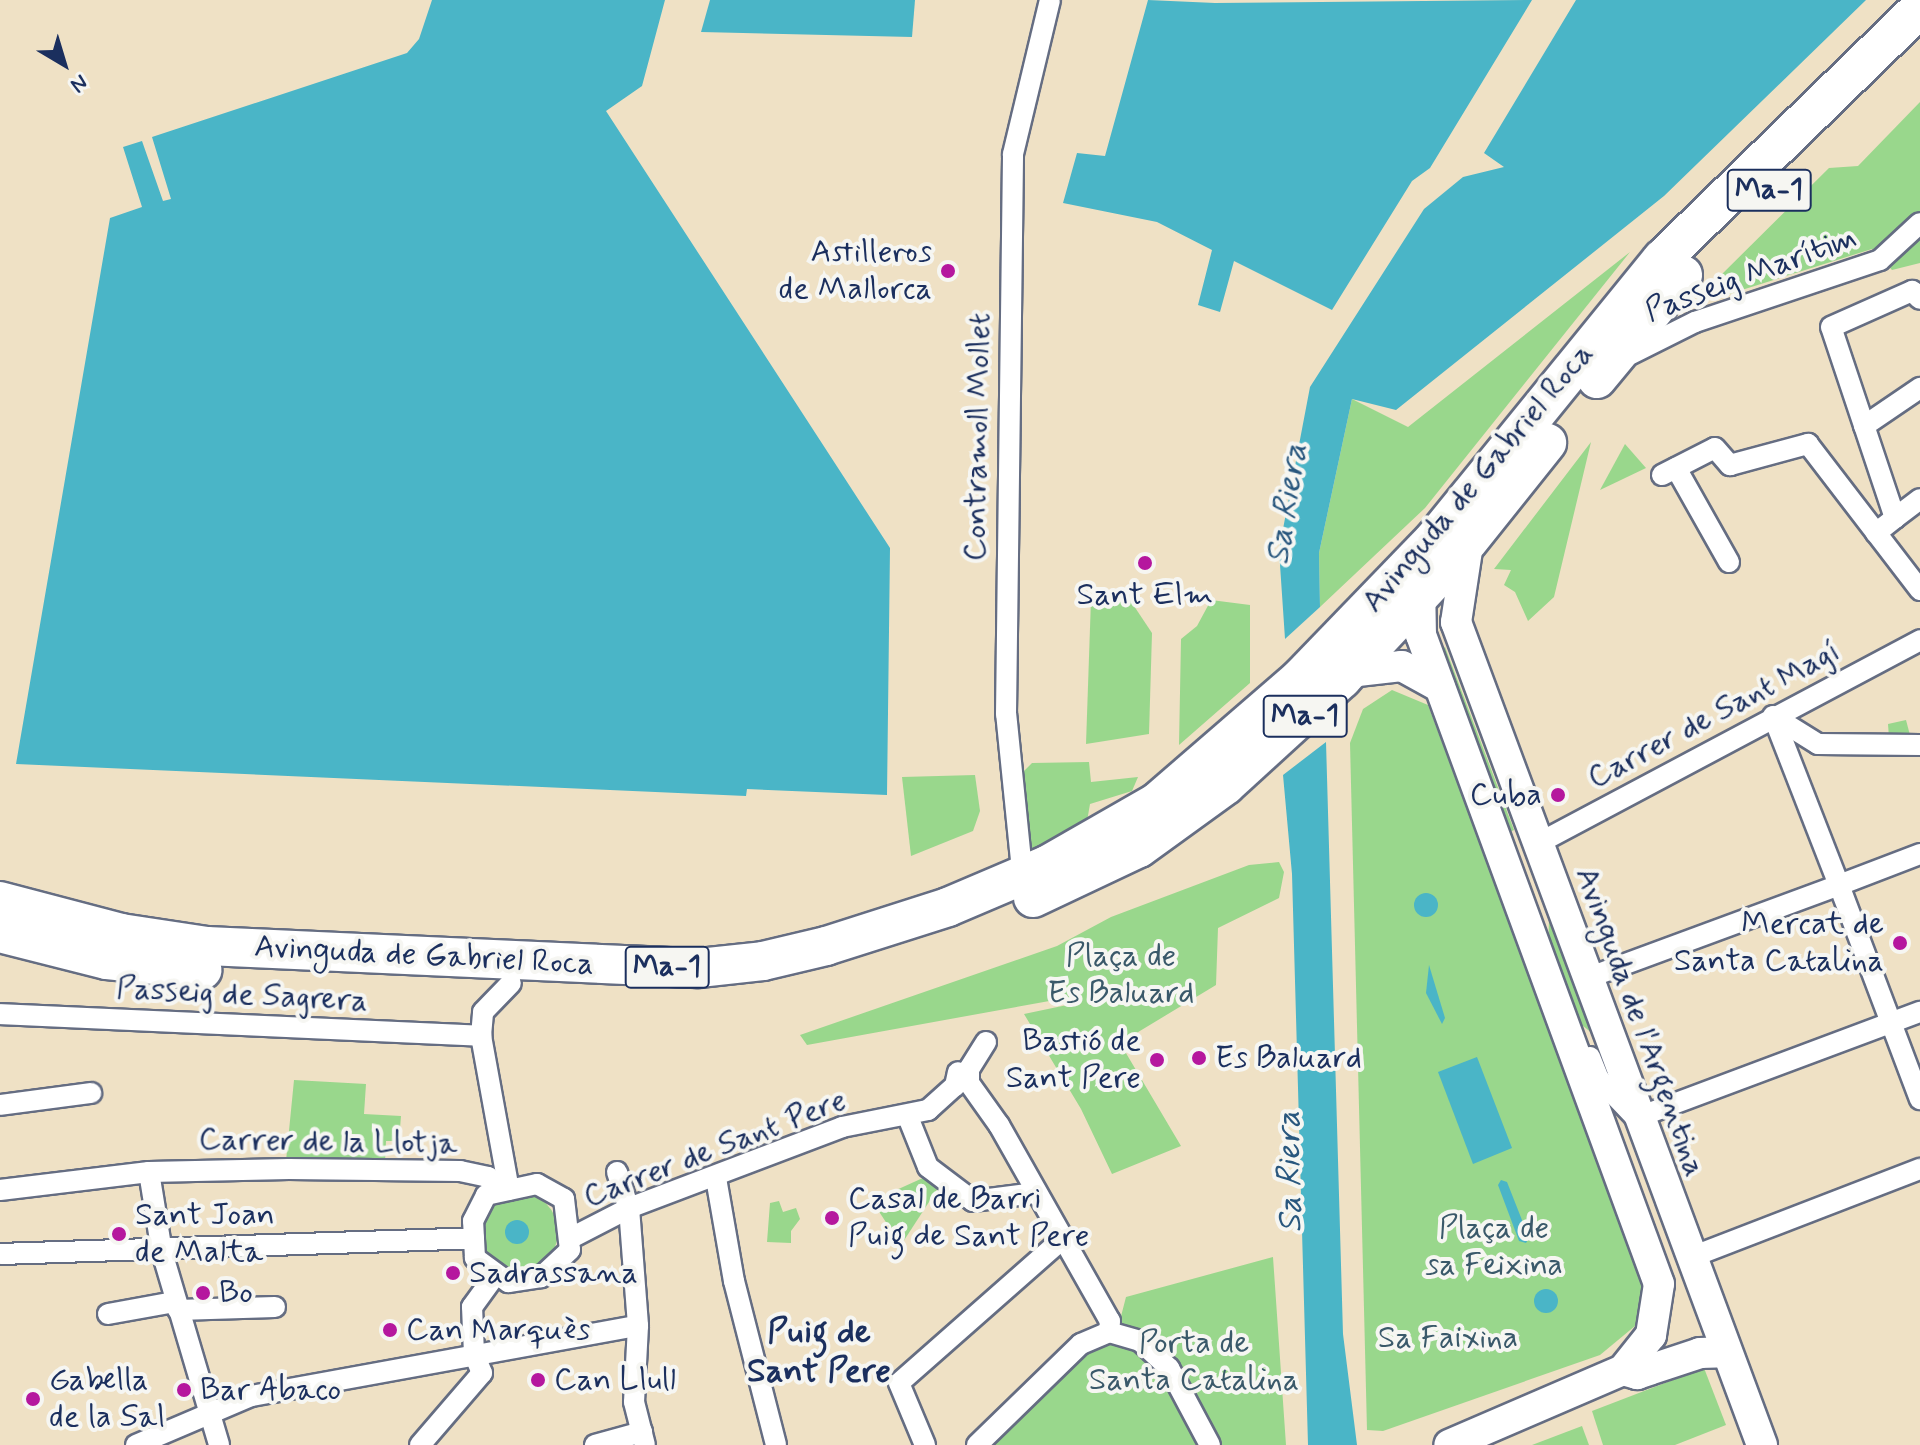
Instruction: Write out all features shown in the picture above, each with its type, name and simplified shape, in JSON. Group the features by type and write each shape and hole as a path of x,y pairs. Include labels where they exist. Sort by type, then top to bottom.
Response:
{"highway":[{"name":"Avinguda de Gabriel Roca","path":"0,901 111,931 207,946 699,968 763,961 826,946 1120,859 1192,812 1349,672 1417,600 1662,259 1920,8"},
{"name":"Avinguda de Gabriel Roca","path":"0,933 84,956 187,969 682,990 756,984 869,955 1031,886 1148,808 1270,706 1367,611 1453,546 1692,266 1920,45"}],"main road":[{"path":"1367,611 1417,600 1456,622 1453,546"},
{"path":"1417,600 1421,635 1659,1284 1659,1300 1651,1335 1623,1370 1449,1445"},
{"name":"Avinguda de l'Argentina","path":"1456,622 1636,1118 1762,1445"},
{"path":"1349,672 1402,666 1440,687"},
{"path":"1521,906 1537,844"},
{"path":"1623,1370 1637,1374 1700,1353 1724,1352"}],"street":[{"name":"Contramoll Mollet","path":"1031,886 1006,714 1013,154 1050,0"},
{"name":"Passeig Marítim","path":"1599,377 1674,331 1880,260 1920,223"},
{"path":"1895,518 1831,327 1912,291 1920,299"},
{"path":"1864,426 1920,388"},
{"path":"1729,562 1669,471 1715,448 1730,465 1808,444 1920,590"},
{"path":"1876,533 1920,499"},
{"name":"Carrer de Sant Magí","path":"1537,844 1606,794 1773,716 1920,640"},
{"path":"1773,716 1818,744 1920,745"},
{"path":"1773,716 1920,1099"},
{"path":"1585,979 1920,854"},
{"path":"503,1191 481,1036 483,1012 511,983"},
{"path":"1569,1035 1587,1051 1599,1079 1636,1118 1920,1012"},
{"name":"Passeig de Sagrera","path":"0,1014 481,1036"},
{"path":"986,1042 969,1069 969,1083 1110,1321 1109,1332"},
{"name":"Carrer de Sant Pere","path":"569,1239 629,1208 716,1178 842,1127 908,1117 941,1101 955,1086 958,1072"},
{"path":"0,1105 91,1093"},
{"path":"908,1117 928,1167 973,1201 1035,1193"},
{"path":"1689,1258 1920,1169"},
{"name":"Carrer de la Llotja","path":"0,1190 149,1172 460,1171 488,1177 503,1191"},
{"path":"149,1172 162,1252 207,1414 219,1445"},
{"path":"595,1445 643,1438 634,1402 638,1326 629,1208 617,1172"},
{"path":"716,1178 734,1281 776,1445"},
{"path":"537,1184 564,1199 570,1250 541,1277 508,1282 475,1258 474,1238 473,1221 486,1195 537,1184"},
{"path":"0,1254 162,1252 474,1238"},
{"path":"925,1445 899,1383 1061,1240"},
{"path":"420,1445 482,1373 474,1354 472,1307 496,1274"},
{"path":"108,1314 176,1306 275,1307"},
{"path":"136,1445 251,1396 638,1326"},
{"path":"977,1445 1081,1344 1109,1332 1140,1341 1169,1368 1210,1445"}],"green space":[{"path":"1920,102 1920,263 1892,270 1872,249 1729,294 1716,280 1829,168 1858,166"},
{"path":"1630,252 1425,508 1320,607 1319,553 1352,399 1408,427"},
{"path":"1591,442 1554,597 1528,621 1515,592 1504,585 1511,570 1494,569"},
{"path":"1625,444 1646,468 1600,490"},
{"path":"1091,599 1130,600 1152,633 1149,734 1086,744"},
{"path":"1211,600 1250,605 1250,683 1179,745 1181,639 1197,626"},
{"path":"1445,647 1514,830 1505,834 1437,655"},
{"name":"Plaça de sa Feixina","path":"1392,690 1428,705 1643,1274 1645,1298 1635,1326 1600,1355 1383,1431 1367,1430 1350,743 1363,709"},
{"path":"1906,720 1911,739 1889,738 1888,724"},
{"path":"1089,762 1091,782 1138,777 1132,791 1090,804 1086,827 1024,852 1019,776 1032,763"},
{"path":"975,775 980,811 973,831 911,856 902,777"},
{"name":"Plaça de Es Baluard","path":"1279,862 1284,872 1279,898 1218,928 1216,985 1120,1043 1181,1146 1112,1174 1081,1109 1024,1014 1067,1005 1066,998 807,1045 800,1035 1057,946 1111,917 1249,865"},
{"path":"1549,920 1593,1034 1577,1021 1548,951"},
{"path":"294,1080 366,1084 364,1114 401,1116 399,1141 386,1141 385,1163 286,1161"},
{"path":"925,1177 942,1182 901,1245 872,1201"},
{"path":"518,1192 533,1195 546,1204 555,1217 558,1232 555,1247 546,1260 533,1269 518,1272 503,1269 490,1260 481,1247 478,1232 481,1217 490,1204 503,1195"},
{"path":"779,1201 783,1212 796,1208 800,1219 791,1231 791,1243 767,1242 770,1203"},
{"name":"Porta de Santa Catalina","path":"1273,1257 1286,1445 985,1445 1119,1324 1126,1297"},
{"path":"1704,1368 1726,1425 1675,1445 1603,1445 1592,1411"},
{"path":"1582,1426 1589,1445 1532,1445"}],"water":[{"path":"432,0 665,0 642,86 606,111 890,548 887,795 747,789 746,796 16,764 110,218 142,207 123,147 142,141 163,201 171,199 152,137 407,53 419,39"},
{"path":"710,0 915,0 912,37 701,32"},
{"path":"1148,0 1215,3 1532,0 1430,168 1412,181 1332,310 1234,261 1220,312 1198,305 1212,250 1157,222 1063,203 1077,153 1105,156"},
{"path":"1576,0 1866,0 1664,196 1396,410 1352,399 1319,553 1320,607 1285,639 1279,550 1310,387 1424,209 1463,177 1504,167 1484,153"},
{"path":"1326,742 1343,1334 1357,1445 1308,1445 1292,874 1283,775"},
{"path":"1426,893 1437,900 1438,905 1431,916 1426,917 1415,910 1414,905 1421,894"},
{"path":"1429,965 1445,1018 1442,1024 1426,993"},
{"path":"1477,1057 1512,1148 1473,1164 1438,1072"},
{"path":"1501,1180 1507,1182 1529,1238 1526,1243 1519,1241 1498,1185"},
{"path":"517,1220 526,1223 529,1232 526,1241 517,1244 508,1241 505,1232 508,1223"},
{"path":"1546,1289 1557,1296 1558,1301 1551,1312 1546,1313 1535,1306 1534,1301 1541,1290"}],"place":[{"name":"Astilleros de Mallorca","path":"948,271"},
{"name":"Sant Elm","path":"1145,563"},
{"name":"Cuba","path":"1558,795"},
{"name":"Mercat de Santa Catalina","path":"1900,943"},
{"name":"Es Baluard","path":"1199,1058"},
{"name":"Bastió de Sant Pere","path":"1157,1060"},
{"name":"Casal de Barri Puig de Sant Pere","path":"832,1218"},
{"name":"Sant Joan de Malta","path":"119,1234"},
{"name":"Sadrassana","path":"453,1273"},
{"name":"Bo","path":"203,1293"},
{"name":"Can Marquès","path":"390,1330"},
{"name":"Can Llull","path":"538,1380"},
{"name":"Bar Abaco","path":"184,1390"},
{"name":"Gabella de la Sal","path":"33,1399"}],"district":[{"name":"Puig de Sant Pere","path":"819,1352"}],"water label":[{"name":"Sa Riera","path":"1287,504"},
{"name":"Sa Riera","path":"1290,1172"}],"park label":[{"name":"Sa Faixina","path":"1448,1338"}]}
